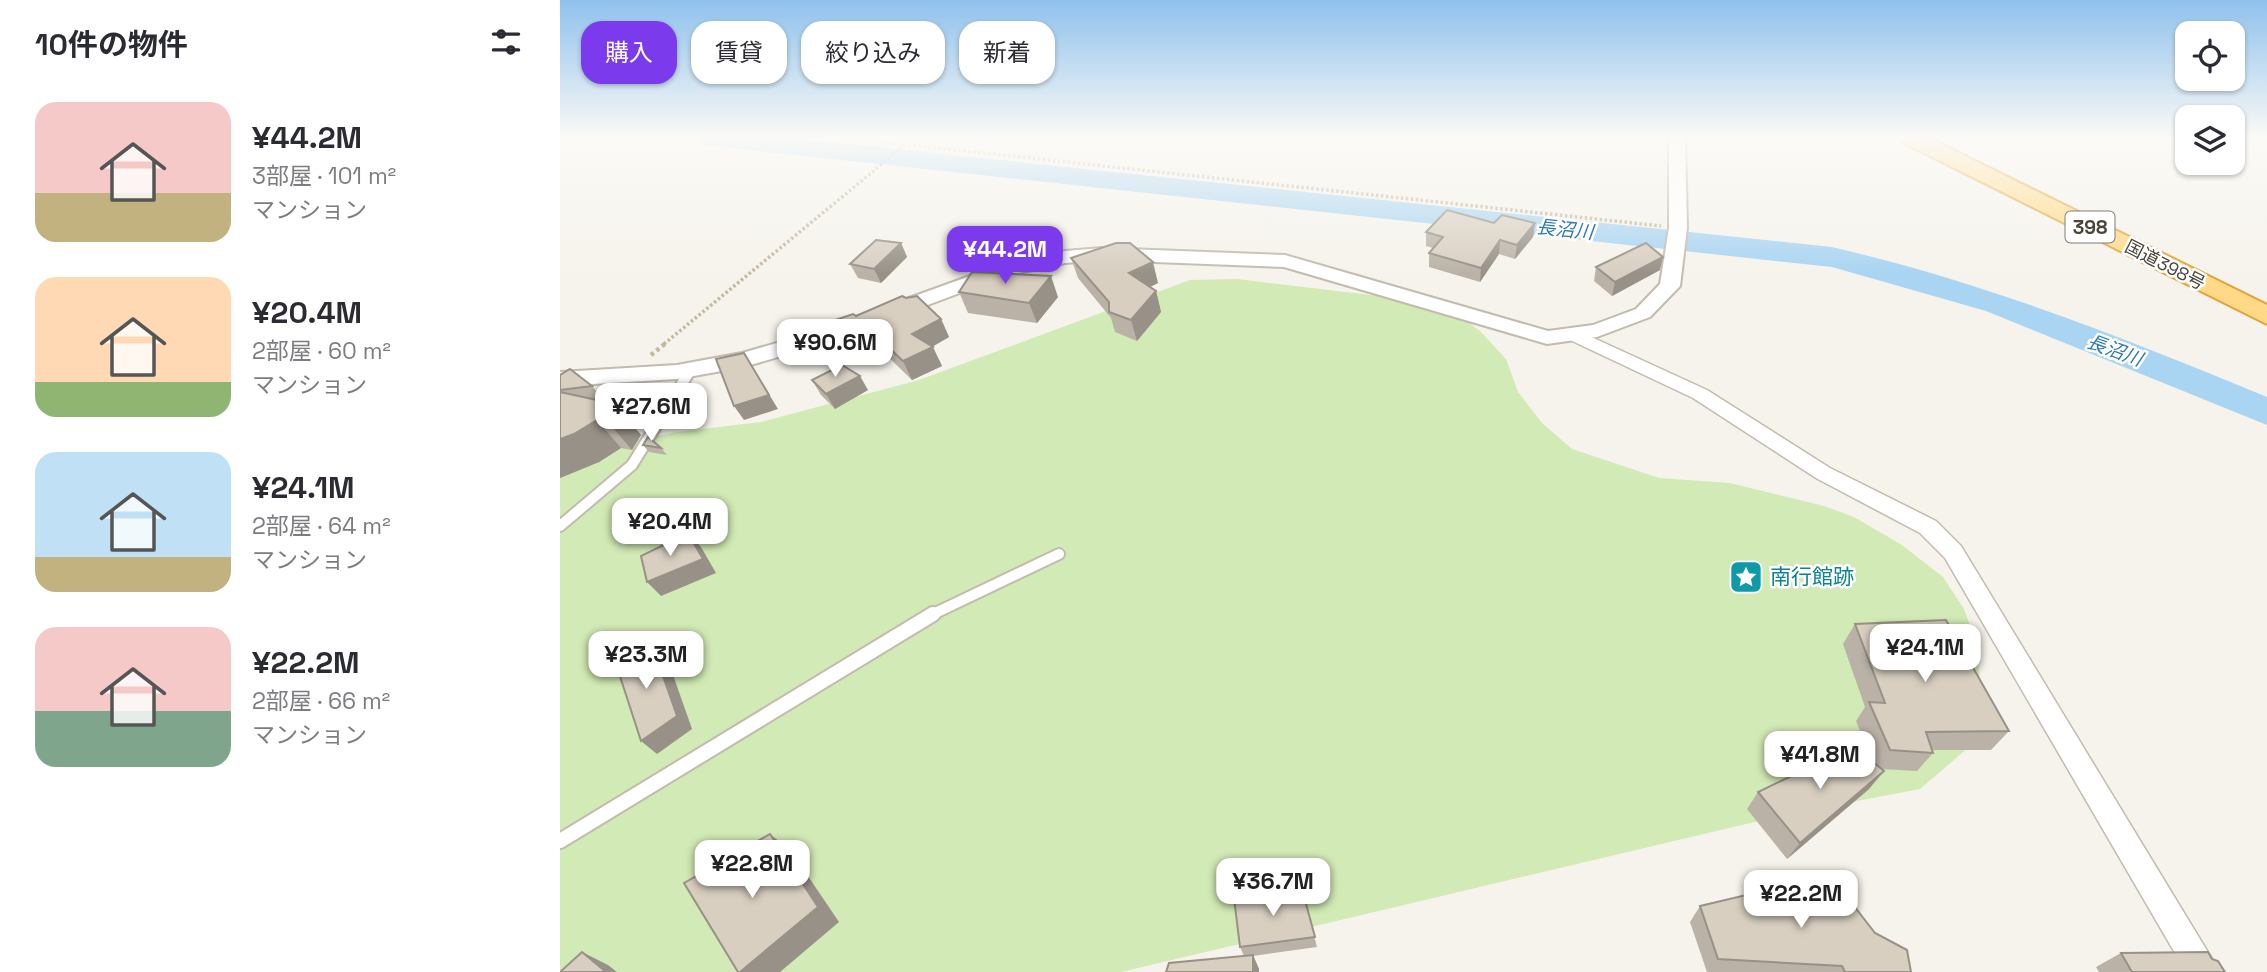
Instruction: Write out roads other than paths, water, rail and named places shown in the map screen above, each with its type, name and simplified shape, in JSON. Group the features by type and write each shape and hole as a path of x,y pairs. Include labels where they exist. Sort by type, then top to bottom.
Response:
{"highway":[{"name":"国道398号","path":"2002,183 2267,316"}],"street":[{"path":"560,379 691,369 785,349 999,272 1065,257 1102,254 1285,261 1547,338 1574,335 1621,323 1643,313 1659,300 1670,286 1678,228 1678,183"},
{"path":"1574,335 1700,394 1823,473 1928,527 1953,552 2204,972"}],"lane":[{"path":"560,526 632,465 691,369"},
{"path":"560,841 920,620 1059,554"}],"waterway":[{"name":"長沼川","path":"1139,183 1832,257 1887,270 1998,304 2107,345 2267,412"}],"place":[{"name":"南行館跡","path":"1746,577"}]}
